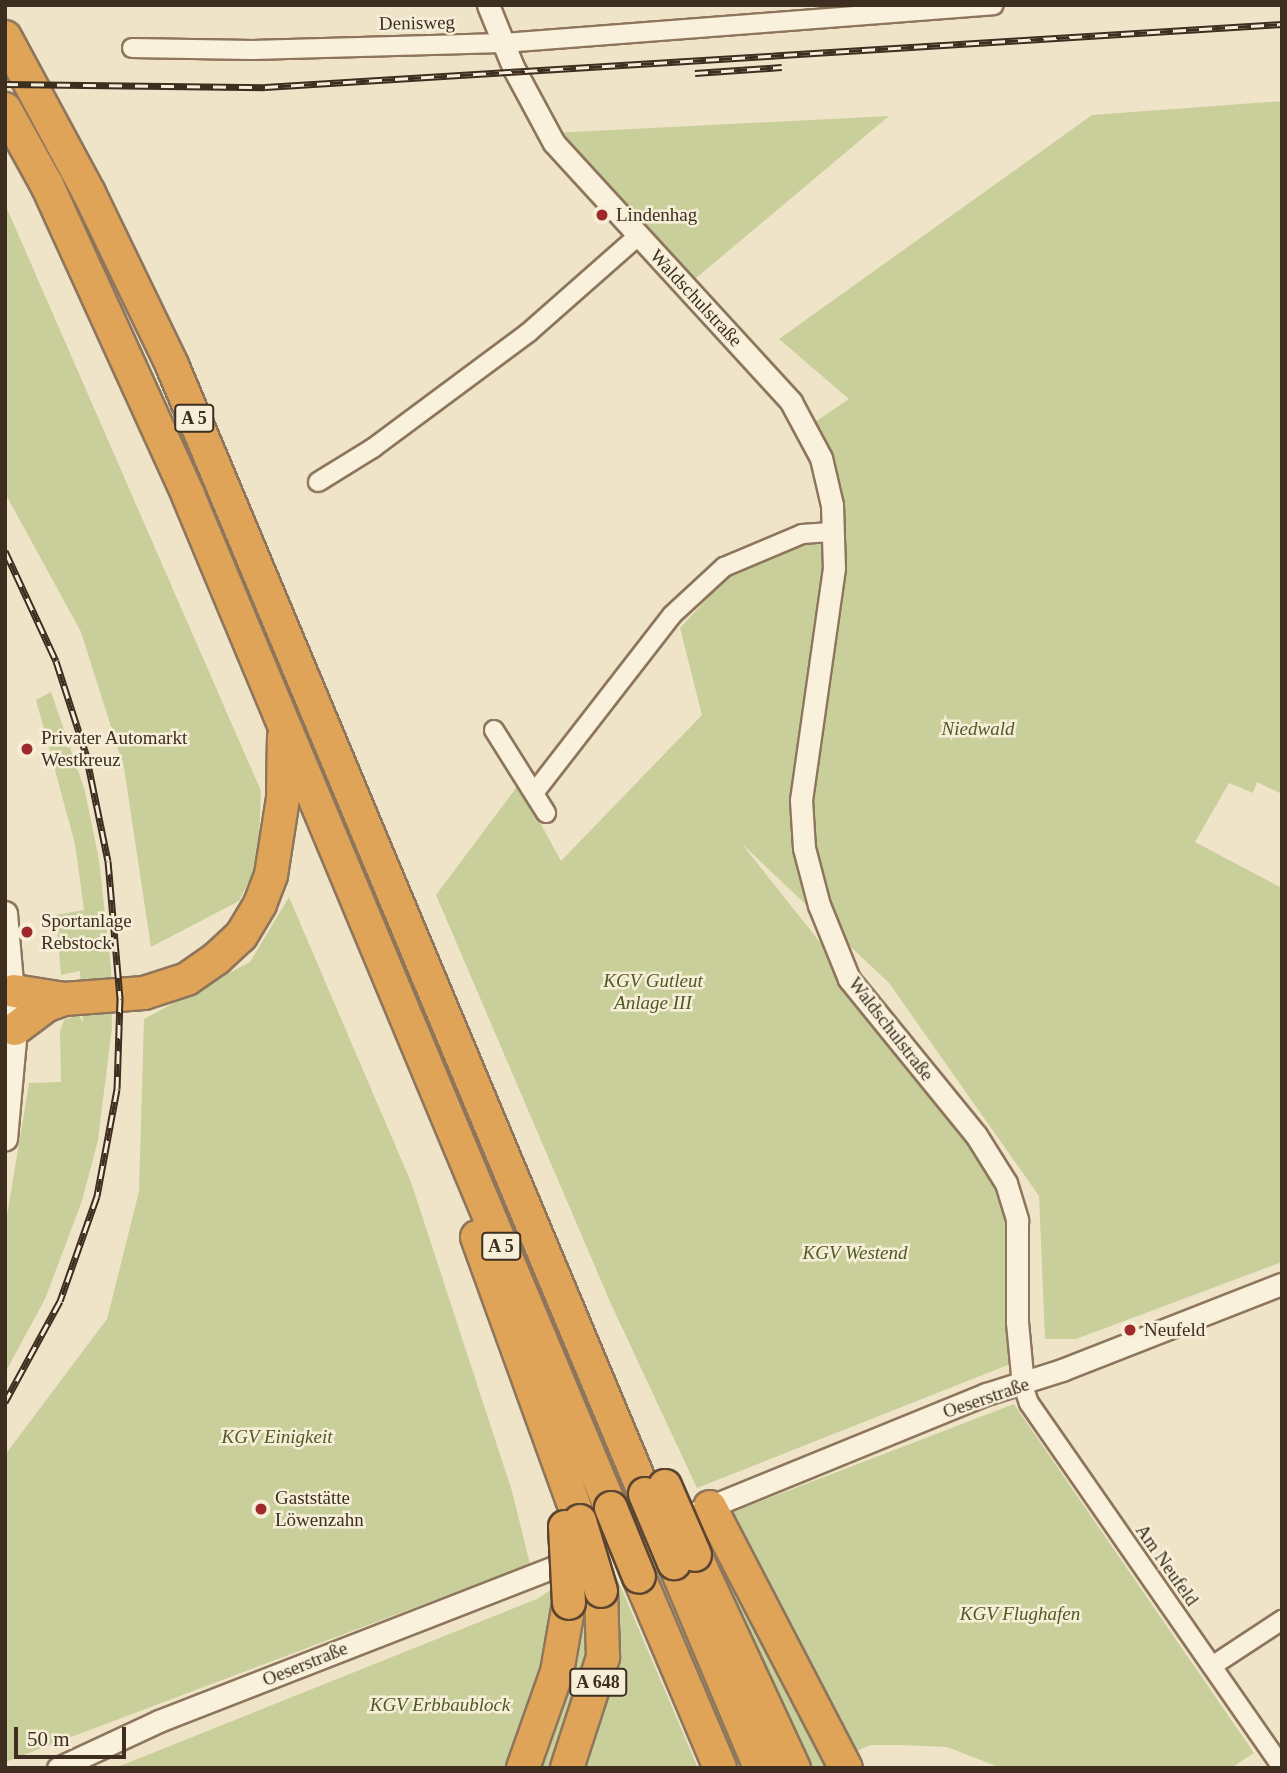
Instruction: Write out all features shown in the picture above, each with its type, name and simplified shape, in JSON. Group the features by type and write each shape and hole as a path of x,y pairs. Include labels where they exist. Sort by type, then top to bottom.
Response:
{"highway":[{"name":"A 5","path":"5,37 89,193 172,365 464,1059 511,1123 655,1490 685,1559 760,1768"},
{"name":"A 5","path":"5,109 47,185 118,336 285,725 720,1768"},
{"path":"14,991 64,999 116,997 166,987 204,968 240,936 260,904 277,849 285,725"},
{"name":"A 5","path":"391,984 542,1418"},
{"path":"15,1029 47,1005 64,999"},
{"name":"A 648","path":"542,1418 573,1524 601,1591 603,1657 567,1768"},
{"path":"701,1511 846,1768"},
{"name":"A 648","path":"523,1768 557,1672 569,1603 573,1524"},
{"name":"A 5","path":"685,1559 793,1768"}],"main road":[{"path":"5,914 14,991 15,1029 5,1139"}],"street":[{"name":"Waldschulstraße","path":"488,5 503,43 554,142 790,402 821,458 834,532 834,568 801,800 804,848 819,905 849,979 967,1124 1006,1183 1017,1220 1017,1322 1023,1385"},
{"name":"Denisweg","path":"132,48 252,50 503,43 994,5"},
{"path":"318,482 395,433 530,332 638,236"},
{"path":"534,793 672,615 724,567 802,534 834,532"},
{"path":"495,730 546,813"},
{"name":"Oeserstraße","path":"701,1511 986,1394 1023,1385 1282,1284"},
{"name":"Am Neufeld","path":"1023,1385 1029,1403 1282,1767"},
{"name":"Oeserstraße","path":"58,1768 159,1721 556,1566"},
{"path":"1212,1666 1282,1620"}],"green space":[{"path":"1282,101 1282,794 1257,782 1253,793 1229,783 1195,842 1282,888 1282,1262 1076,1339 1045,1339 1039,1196 889,983 742,844 858,990 888,1044 986,1138 1013,1195 1018,1361 697,1488 611,1304 436,895 519,784 561,861 702,715 680,628 726,578 833,530 803,430 849,399 779,339 1092,115"},
{"path":"889,116 689,284 552,133"},
{"path":"5,204 261,791 258,863 239,901 151,947 124,768 81,632 5,493"},
{"path":"51,692 85,791 99,860 111,968 112,1028 98,1140 82,1201 45,1299 5,1373 5,1228 29,1083 61,1082 60,1031 64,1020 79,1015 83,1023 80,971 61,975 56,915 84,910 75,844 36,700"},
{"path":"355,840 639,1521 634,1522 378,916 382,914 379,904 373,906 345,841"},
{"name":"KGV Einigkeit","path":"289,897 411,1182 512,1491 530,1564 5,1762 5,1455 107,1319 139,1191 144,1019 250,962"},
{"name":"KGV Flughafen","path":"1014,1404 1254,1753 1231,1768 1001,1768 947,1747 901,1745 871,1745 850,1754 725,1515"},
{"path":"714,1528 835,1768 805,1768 702,1533"},
{"path":"650,1549 742,1768 735,1768 645,1551"},
{"path":"611,1564 698,1768 575,1768 605,1568"},
{"path":"588,1574 597,1636 558,1768 534,1768 579,1579"},
{"name":"KGV Erbbaublock","path":"552,1589 551,1655 508,1768 115,1768 537,1599"}],"tunnel":[{"path":"579,1557 670,1522"}],"railway":[{"path":"5,84 265,87 1282,24"},
{"path":"695,73 782,67"},
{"path":"5,551 56,661 86,754 108,861 120,999 117,1089 97,1196 60,1301 5,1402"}],"place":[{"name":"Lindenhag","path":"602,215"},
{"name":"Privater Automarkt Westkreuz","path":"27,749"},
{"name":"Sportanlage Rebstock","path":"27,932"},
{"name":"Neufeld","path":"1130,1330"},
{"name":"Gaststätte Löwenzahn","path":"261,1509"}],"park label":[{"name":"Niedwald","path":"978,729"},
{"name":"KGV Gutleut Anlage III","path":"653,992"},
{"name":"KGV Westend","path":"855,1253"}]}
